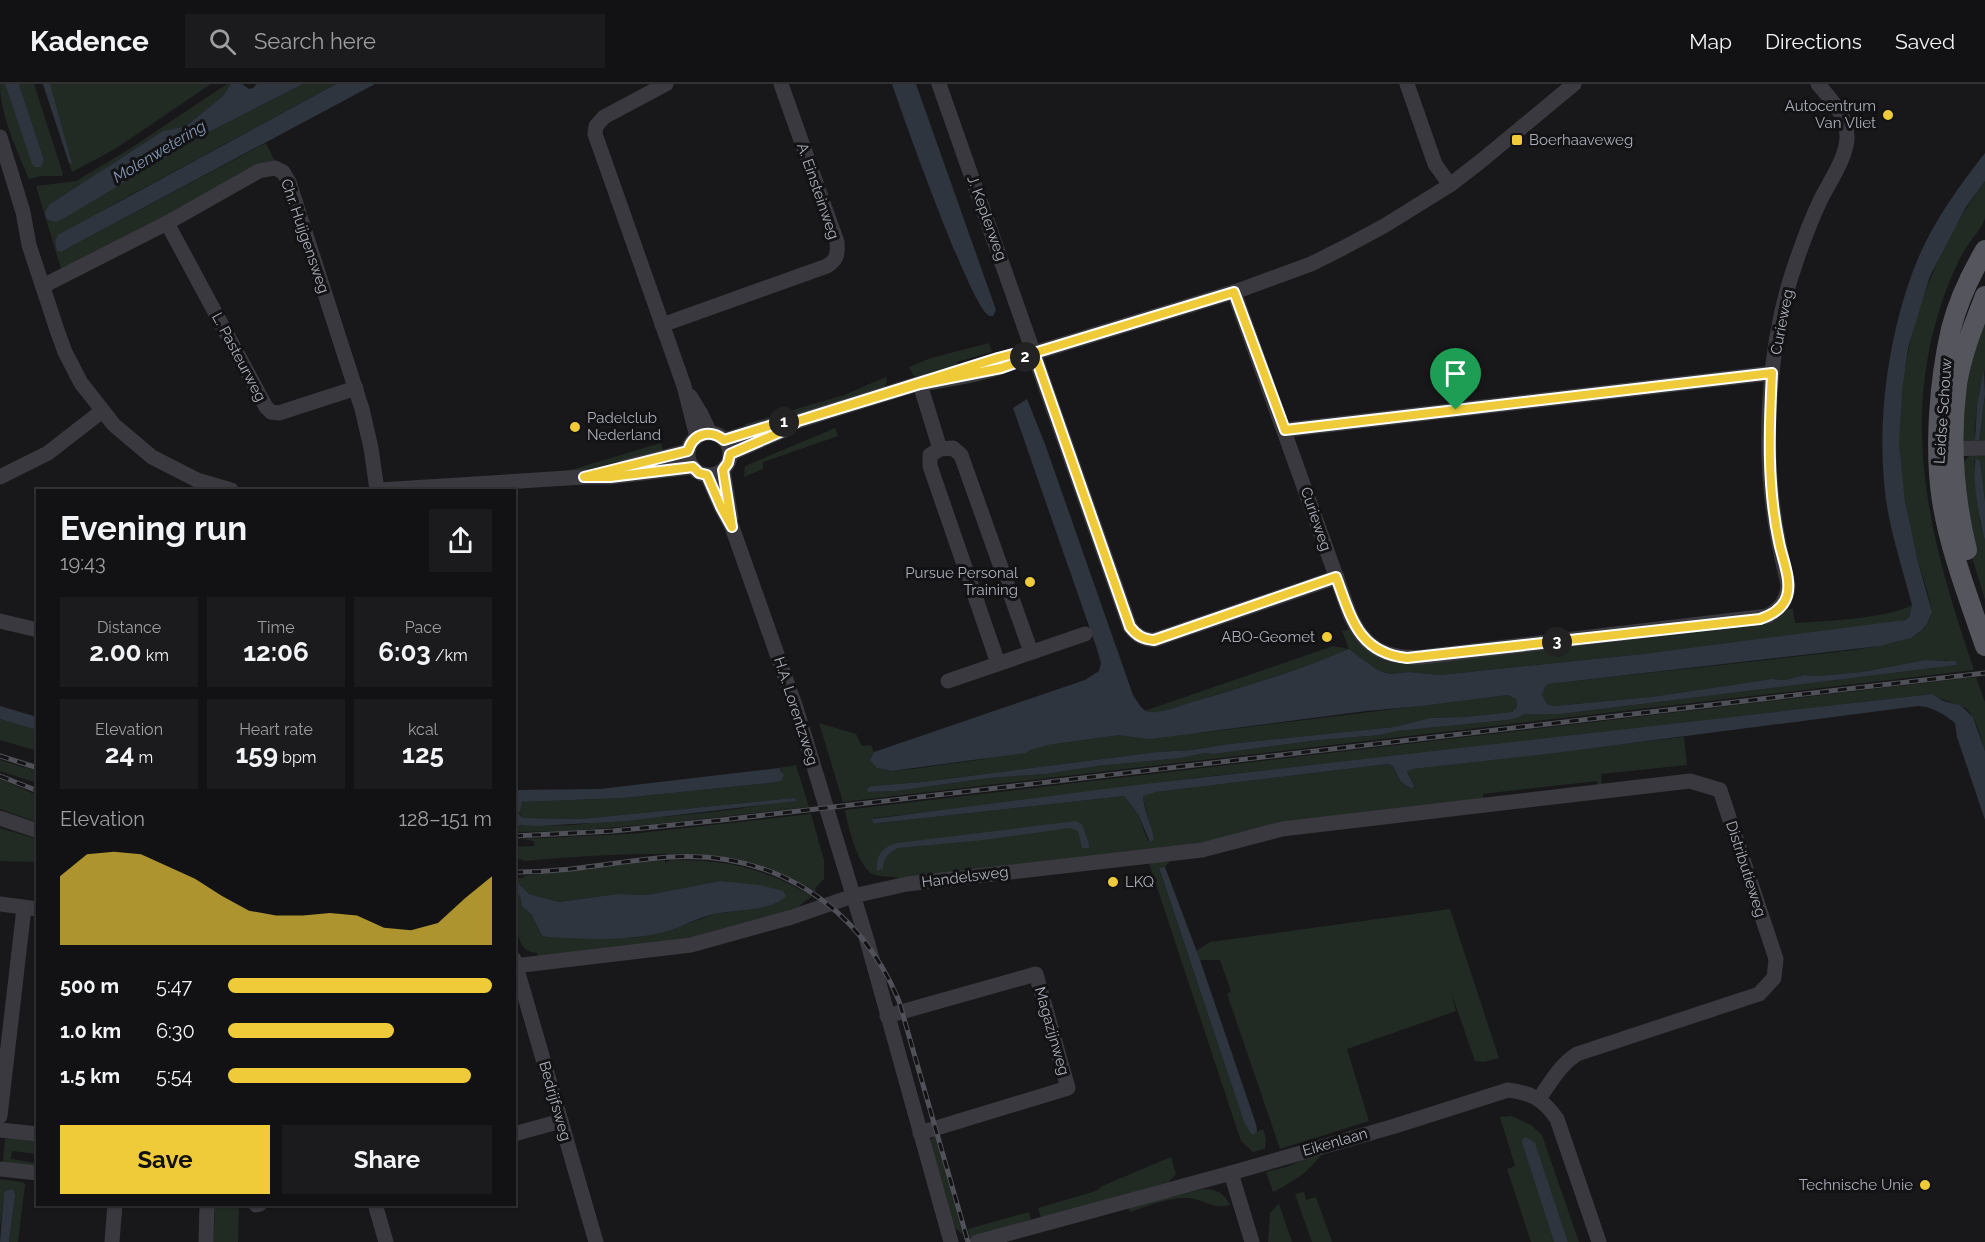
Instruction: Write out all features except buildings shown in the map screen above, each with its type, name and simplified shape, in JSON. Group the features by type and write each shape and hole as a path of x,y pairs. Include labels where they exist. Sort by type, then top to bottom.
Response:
{"main road":[{"name":"Leidse Schouw","path":"1985,250 1971,274 1952,328 1941,401 1946,450 1963,531 1985,610"},
{"name":"Leidse Schouw","path":"1985,296 1969,338 1958,383 1946,450 1943,503 1949,533 1985,646"}],"street":[{"path":"666,84 604,117 596,126 595,134 703,435"},
{"name":"A. Einsteinweg","path":"662,326 827,266 837,257 837,242 781,84"},
{"name":"J. Keplerweg","path":"939,84 1130,627 1135,634 1144,639 1154,640 1336,577"},
{"path":"1407,84 1435,164 1450,185"},
{"path":"727,447 785,430 798,421 920,384 1001,368 1034,353 1234,292 1311,264 1384,226 1450,185 1574,84"},
{"name":"Curieweg","path":"1234,292 1350,615 1361,635 1385,654 1407,658 1768,616 1783,604 1788,585 1776,526 1770,473 1769,423 1772,373 1782,311 1792,274 1819,202 1844,153 1847,138 1845,123 1838,108 1818,84"},
{"path":"0,137 23,212 26,235"},
{"name":"Chr. Huijgensweg","path":"43,286 167,223 259,171 275,168 283,172 289,182 356,388 371,448 378,489"},
{"path":"0,170 14,213 26,235 70,361 97,415 152,457 197,480 228,489"},
{"name":"L. Pasteurweg","path":"167,223 266,407 271,412 279,413 356,388"},
{"path":"1285,430 1772,373"},
{"path":"920,384 940,449"},
{"path":"0,477 48,453 97,415"},
{"path":"703,435 718,435 727,447 728,463 716,474 699,473 689,460 688,451 691,443 703,435"},
{"path":"998,663 930,466 930,455 940,449 953,448 961,455 1031,652"},
{"path":"1946,450 1985,448"},
{"path":"584,477 688,451"},
{"path":"394,489 610,477 693,467"},
{"name":"H.A. Lorentzweg","path":"723,470 732,527"},
{"name":"H.A. Lorentzweg","path":"707,475 732,527 796,708 853,896"},
{"path":"0,621 36,630"},
{"path":"948,681 1085,634"},
{"name":"Distributieweg","path":"1421,813 1690,781 1720,790 1776,959 1774,978 1759,994 1576,1054 1567,1060 1539,1099"},
{"name":"Handelsweg","path":"516,964 691,945 792,917 853,896 907,884 1202,850 1282,829 1421,813"},
{"path":"0,818 36,830"},
{"path":"853,896 951,1242"},
{"path":"0,904 31,909 0,1116"},
{"name":"Bedrijfsweg","path":"516,967 596,1242"},
{"name":"Magazijnweg","path":"887,1016 1036,974 1068,1088 920,1133"},
{"name":"Eikenlaan","path":"977,1242 1231,1173 1395,1126 1508,1090 1523,1092 1539,1099"},
{"path":"1539,1099 1546,1104 1557,1119 1599,1242"},
{"path":"516,1133 561,1121"},
{"path":"0,1130 36,1134"},
{"path":"0,1169 36,1173"},
{"path":"1231,1173 1252,1242"},
{"path":"112,1242 115,1206"},
{"path":"206,1242 207,1206"},
{"path":"376,1206 386,1242"}],"shaded area":[{"path":"0,84 5,84 35,167 44,160 19,84 34,84 62,176 42,176 29,179 6,120"},
{"path":"43,84 211,84 115,149 72,172"},
{"path":"227,84 231,84 223,96 186,126 163,131 50,204 134,175 205,134 303,84 336,84 112,205 55,242 57,250 61,252 266,143 275,161 250,170 62,272 36,186 76,181 128,150"},
{"path":"1985,181 1985,218 1952,275 1940,308 1928,354 1923,400 1922,446 1935,535 1959,625 1974,670 843,802 819,723 856,734 862,746 871,745 874,752 870,760 881,769 891,771 978,760 1048,745 1119,735 1139,737 1208,732 1508,695 1516,699 1517,707 1512,712 1430,718 1394,727 1157,752 923,782 871,786 867,790 870,792 896,791 989,778 1046,774 1097,766 1181,758 1205,753 1213,754 1507,720 1525,714 1561,714 1957,665 1948,660 1925,660 1862,672 1804,675 1786,680 1772,679 1651,697 1554,706 1547,704 1542,695 1548,684 1864,648 1897,642 1911,637 1924,628 1930,618 1931,607 1913,543 1904,494 1899,444 1904,374 1911,339 1933,273 1965,210"},
{"path":"1985,311 1985,370 1977,405 1974,437 1983,411 1985,394 1985,445 1966,443 1962,439 1962,398"},
{"path":"989,343 992,352 957,362 958,366 922,378 914,376 909,367 931,358"},
{"path":"886,377 887,382 884,388 747,430 745,424 844,395"},
{"path":"835,428 838,436 763,462 763,469 744,477 745,466"},
{"path":"661,443 665,455 602,470 559,471 574,469"},
{"path":"1985,452 1985,501 1980,461 1974,461 1980,523 1985,541 1985,600 1971,554 1961,465 1970,455"},
{"path":"1912,605 1909,617 1899,622 1643,654 1440,675 1383,672 1349,649 1342,631 1350,629 1383,658 1789,609 1793,609 1795,623 1871,616"},
{"path":"1333,646 1349,649 1267,679 1167,710 1153,714 1144,711"},
{"path":"1976,677 1985,702 1985,751 1970,712 1931,694 1212,776 1002,804 873,818 873,823 879,823 1124,796 1138,814 1148,841 1154,840 1143,796 1148,793 1388,764 1393,766 1401,782 1412,789 1414,786 1407,770 1684,737 1687,765 1601,774 1602,784 1598,785 1597,781 1483,794 1483,799 1284,822 1186,845 899,878 875,875 864,865 855,847 845,810"},
{"path":"0,719 36,730 36,751 0,740"},
{"path":"0,760 36,771 36,783 0,771"},
{"path":"796,765 809,807 656,824 566,831 516,832 516,827 519,826 567,825 684,815 740,809 794,798 581,819 522,818 519,812 521,803 525,802 623,798 778,782 783,778 782,770 779,768"},
{"path":"0,779 36,795 36,822 0,809"},
{"path":"811,814 824,860 824,879 815,888 816,892 797,880 758,864 718,856 637,854 524,861 516,859 516,847 534,846 534,841 520,839 630,834"},
{"path":"0,828 36,839 36,866 34,862 0,861"},
{"path":"664,860 666,863 670,860 691,860 744,867 776,878 812,896 797,908 698,936 661,943 538,957 537,953 529,952 524,948 518,935 516,936 516,891 522,906 532,915 542,936 548,937 634,938 667,931 715,914 757,908 781,900 740,884 720,881 647,895 617,894 559,902 529,894 516,881 516,878 524,878 524,876"},
{"path":"1170,861 1165,867 1159,869 1244,1122 1251,1134 1263,1129 1266,1139 1265,1149 1253,1152 1241,1141 1149,863"},
{"path":"1450,909 1499,1058 1484,1062 1475,1061 1451,992 1456,1011 1347,1049 1369,1121 1280,1149 1227,994 1231,991 1220,960 1200,960 1196,951 1210,942"},
{"path":"1512,1116 1531,1125 1542,1135 1579,1242 1568,1242 1535,1144 1523,1146 1554,1242 1531,1242 1507,1169 1515,1166 1500,1117"},
{"path":"935,1135 963,1235 954,1227 929,1142"},
{"path":"5,1139 36,1141 36,1154 12,1151 11,1159 36,1163 36,1167 3,1163"},
{"path":"1322,1152 1307,1170 1273,1192 1266,1172 1286,1167"},
{"path":"1171,1157 1176,1174 1169,1182 1041,1218 1038,1208 1096,1191 1102,1186"},
{"path":"0,1179 23,1182 25,1185 18,1242 9,1242 15,1195 4,1194 0,1228"},
{"path":"1204,1189 1220,1192 1230,1205 1218,1206 1180,1198 1158,1202 1130,1212 1128,1206"},
{"path":"1304,1192 1306,1200 1316,1197 1332,1242 1312,1242 1295,1194"},
{"path":"1279,1204 1292,1242 1268,1242 1270,1213"},
{"path":"211,1206 239,1206 238,1242 213,1242 215,1213 211,1212"},
{"path":"1029,1212 1031,1220 974,1238 969,1237 968,1229"}],"water":[{"path":"5,84 19,84 44,160 41,167 35,167 32,164"},
{"path":"43,84 50,84 72,164 69,163"},
{"name":"Molenwetering","path":"231,84 242,84 249,89 257,84 303,84 205,134 61,220 55,222 46,219 45,212 50,204 163,131 186,126 223,96"},
{"path":"336,84 375,84 61,252 57,251 55,242 58,235"},
{"path":"892,84 916,84 996,310 993,316 988,315 979,303 967,279 937,207"},
{"path":"1985,153 1985,181 1966,207 1930,276 1908,348 1902,391 1899,444 1905,501 1917,558 1932,612 1927,624 1911,638 1880,646 1548,684 1542,695 1547,704 1554,706 1651,697 1772,679 1786,680 1804,675 1862,672 1925,660 1956,661 1957,665 1561,714 1525,714 1507,720 1213,754 1205,753 1181,758 1097,766 1046,774 989,778 896,791 868,792 867,789 871,786 923,782 1157,752 1394,727 1430,718 1512,712 1517,707 1516,699 1508,695 1149,739 1119,735 1048,745 1026,753 891,771 877,768 870,760 874,752 1085,680 1099,671 1101,663 1097,649 1013,408 1027,399 1133,695 1146,711 1167,710 1259,682 1349,649 1376,669 1390,674 1409,672 1440,675 1643,654 1905,620 1909,617 1912,605 1890,524 1882,451 1886,385 1891,352 1907,290 1923,247 1947,205"},
{"path":"1984,370 1985,394 1979,440 1975,441 1977,405"},
{"path":"1976,459 1980,461 1985,501 1985,541 1975,487"},
{"path":"1932,694 1943,701 1960,705 1973,717 1985,751 1985,820 1957,737 1955,723 1933,709 1923,706 1413,769 1407,771 1414,786 1412,789 1401,782 1393,766 1388,764 1156,792 1143,796 1154,840 1150,842 1138,814 1124,796 879,823 873,823 872,819 1128,786"},
{"path":"0,706 36,717 36,730 0,719"},
{"path":"779,768 784,775 778,782 623,798 522,802 519,814 522,818 581,819 783,799 795,798 796,801 626,821 516,827 516,790 600,789"},
{"path":"1076,821 1082,824 1089,848 1082,848 1078,831 1070,828 983,840 898,848 887,856 883,869 877,871 877,860 881,852 897,843"},
{"path":"1165,867 1200,960 1256,1124 1257,1131 1254,1134 1251,1134 1244,1122 1159,868"},
{"path":"516,881 529,894 559,902 617,894 647,895 720,881 760,885 783,891 786,896 771,905 709,915 668,931 638,937 608,939 542,936 532,915 522,906 516,890"},
{"path":"1526,1137 1535,1143 1568,1242 1554,1242 1523,1146 1522,1140"},
{"path":"13,1189 15,1195 9,1242 0,1242 4,1193"}],"railway":[{"path":"516,836 613,831 722,820 1985,673"},
{"path":"0,756 36,767"},
{"path":"0,776 36,790"},
{"path":"516,872 553,871 669,857 707,857 743,863 777,874 808,890 836,911 861,937 882,967 899,1001 968,1242"}],"place":[{"name":"Autocentrum Van Vliet","path":"1888,115"},
{"name":"Boerhaaveweg","path":"1517,140"},
{"name":"Padelclub Nederland","path":"575,427"},
{"name":"Pursue Personal Training","path":"1030,582"},
{"name":"ABO-Geomet","path":"1327,637"},
{"name":"LKQ","path":"1113,882"},
{"name":"Technische Unie","path":"1925,1185"}],"route":[{"path":"1456,410 1285,430 1234,292 1034,353 1013,354 940,375 920,384 798,421 782,422 724,440 710,433 699,435 693,440 688,451 584,477 610,477 693,467 699,473 707,475 732,527 723,470 730,459 730,454 785,430 798,421 904,389 920,384 1001,368 1034,353 1130,627 1135,634 1144,639 1154,640 1336,577 1350,615 1361,635 1385,654 1407,658 1760,619 1776,612 1783,604 1788,585 1776,526 1770,473 1769,423 1772,373 1456,410"}]}
